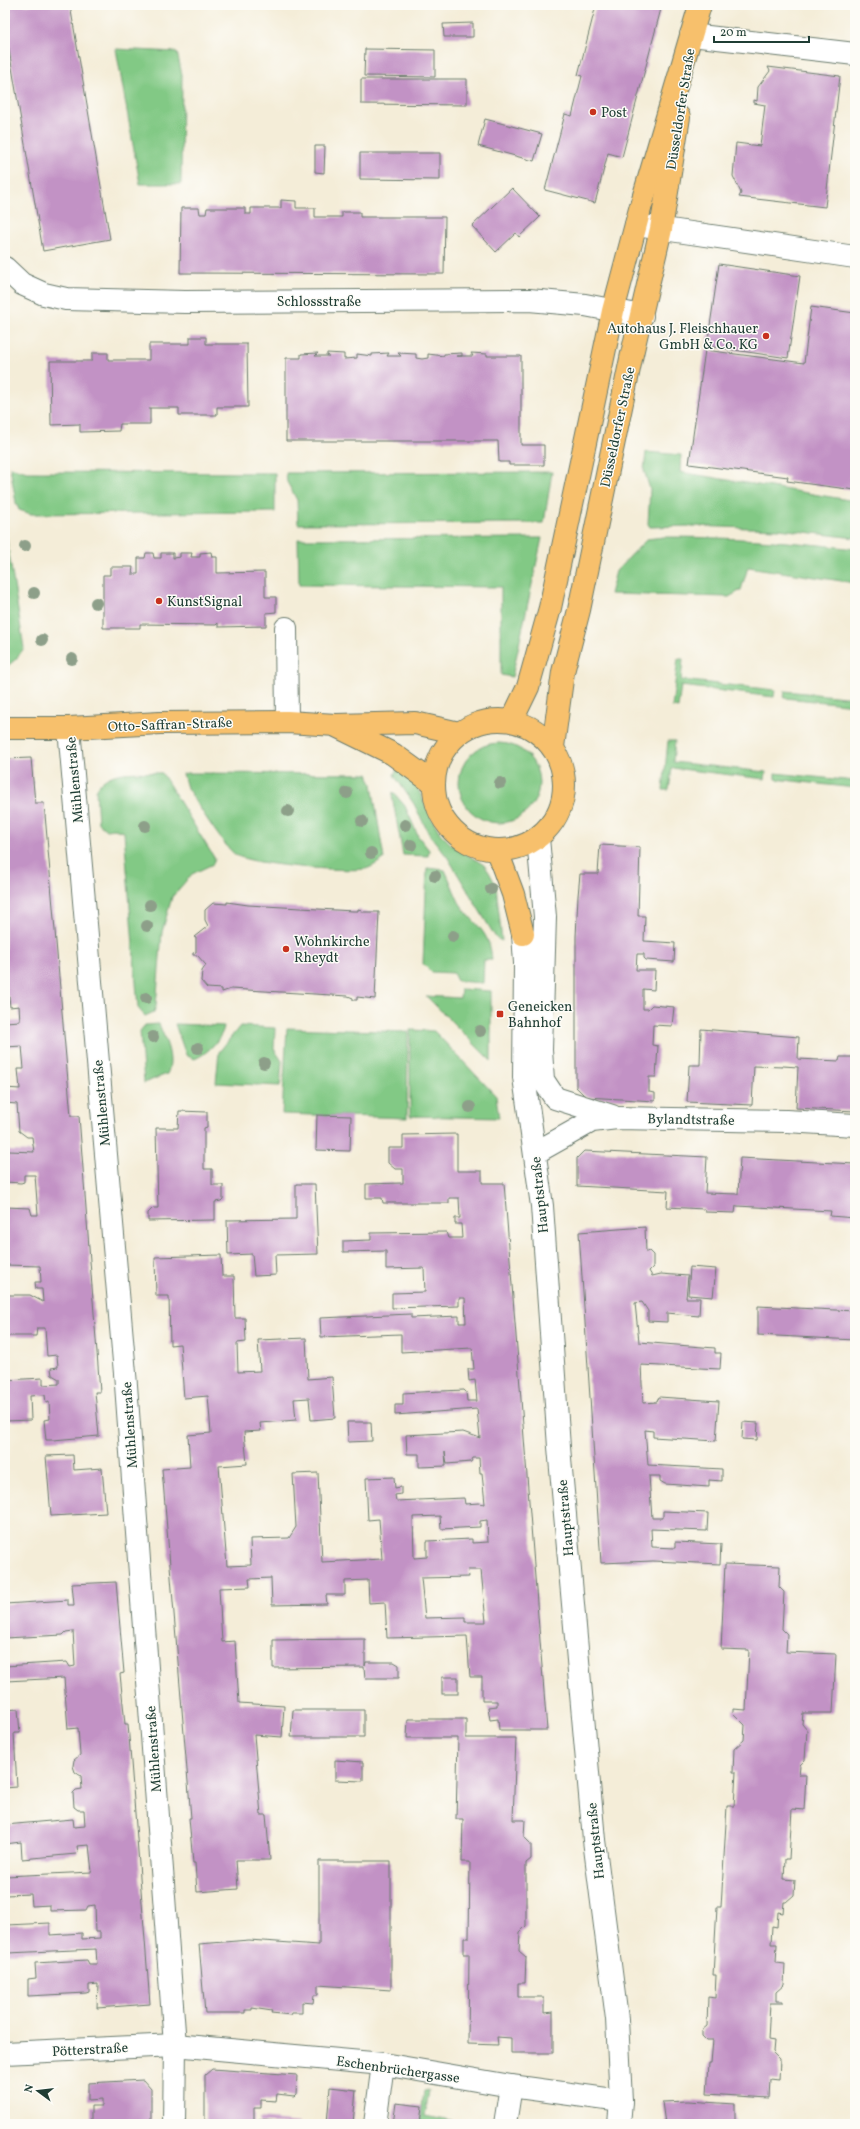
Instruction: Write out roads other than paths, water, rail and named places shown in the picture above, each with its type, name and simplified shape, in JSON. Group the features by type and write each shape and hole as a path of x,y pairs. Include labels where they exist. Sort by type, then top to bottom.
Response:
{"main road":[{"name":"Düsseldorfer Straße","path":"512,720 528,687 550,608 613,310 700,5"},
{"name":"Düsseldorfer Straße","path":"553,747 563,672 579,610 632,354 661,229 691,35"},
{"path":"512,720 535,730 553,747 562,767 564,788 560,810 551,825 538,838 517,848 497,851 470,844 450,829 437,807 433,783 439,758 459,733 481,721 512,720"},
{"name":"Otto-Saffran-Straße","path":"5,728 69,728 160,723 288,722 336,725 415,723 459,733"},
{"name":"Otto-Saffran-Straße","path":"336,725 393,754 433,783"},
{"path":"497,851 513,894 523,934"}],"street":[{"path":"691,35 855,54"},
{"path":"636,225 855,257"},
{"name":"Schlossstraße","path":"5,268 22,284 44,294 66,299 185,302 529,300 585,305 642,316"},
{"path":"286,628 288,722"},
{"name":"Mühlenstraße","path":"69,728 126,1384 175,2045 174,2124"},
{"path":"538,838 545,917 541,1050 544,1080 556,1098 617,1118"},
{"name":"Hauptstraße","path":"523,934 525,963 524,1077 542,1206 560,1455 589,1785 617,2019 621,2101 619,2124"},
{"name":"Bylandtstraße","path":"535,1153 592,1121 617,1118 786,1121 855,1126"},
{"name":"Pötterstraße","path":"5,2053 175,2045"},
{"name":"Eschenbrüchergasse","path":"175,2045 383,2064 511,2086 621,2101"},
{"path":"375,2124 383,2064"},
{"path":"505,2124 511,2086"},
{"name":"Hauptstraße","path":"621,2101 627,2124"}],"place":[{"name":"Post","path":"593,112"},
{"name":"Autohaus J. Fleischhauer GmbH & Co. KG","path":"766,336"},
{"name":"KunstSignal","path":"159,601"},
{"name":"Wohnkirche Rheydt","path":"286,949"},
{"name":"Geneicken Bahnhof","path":"500,1014"}]}
